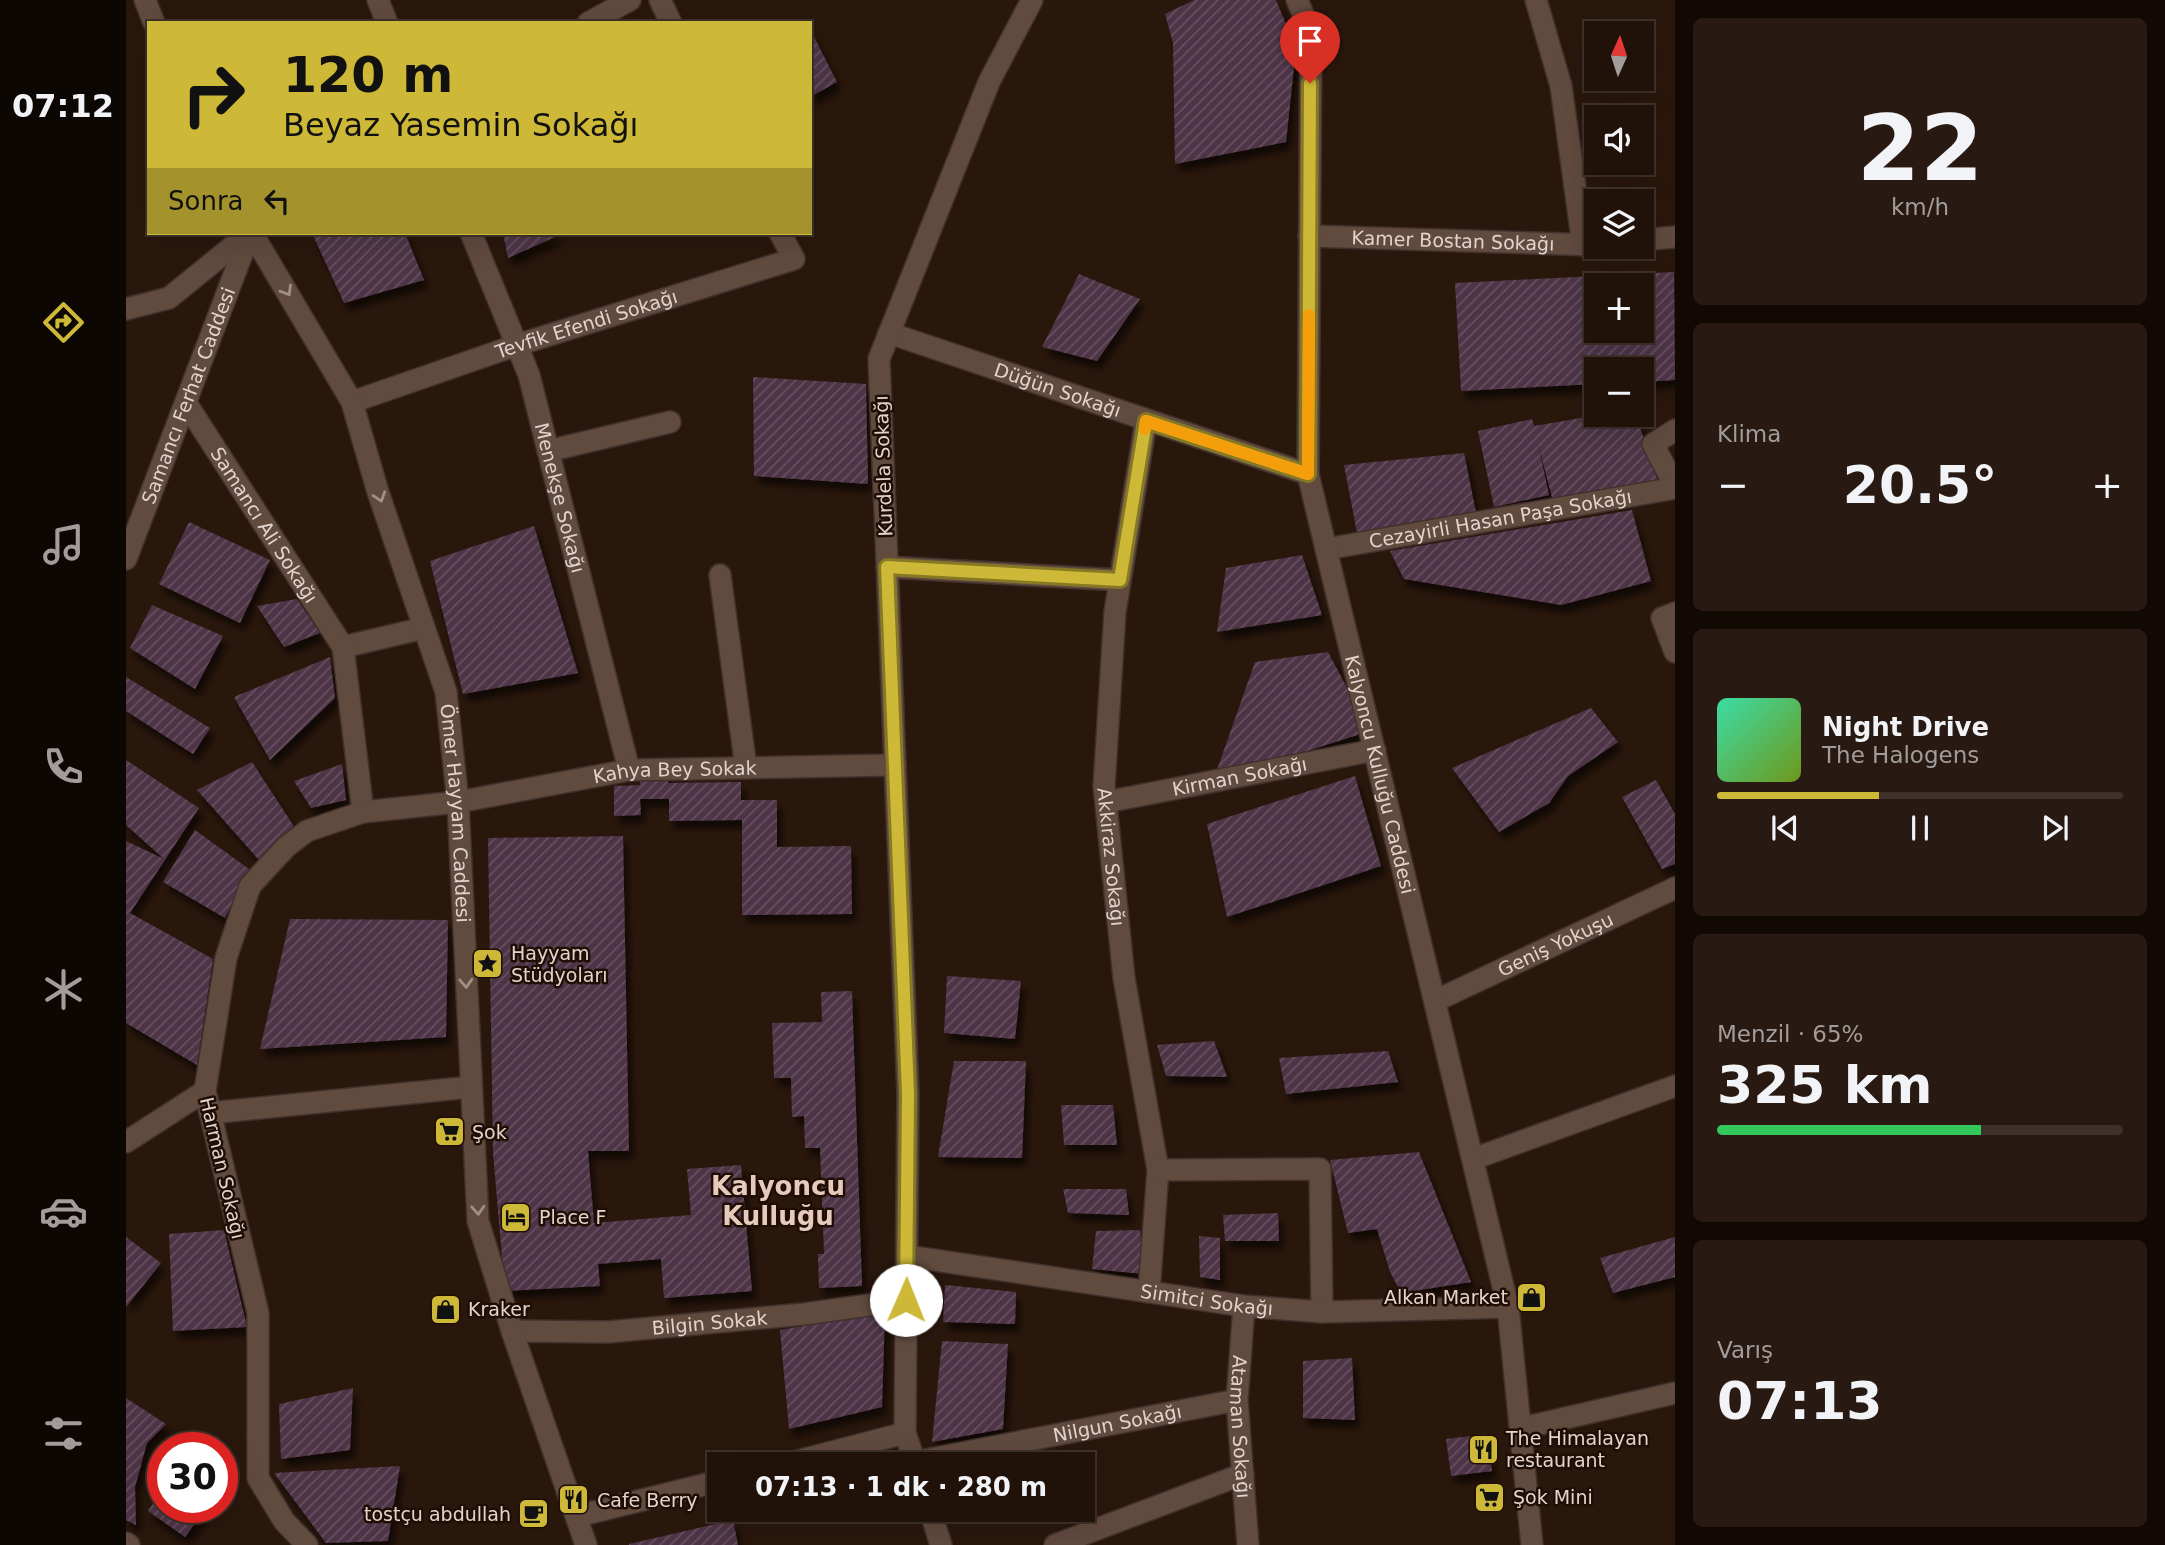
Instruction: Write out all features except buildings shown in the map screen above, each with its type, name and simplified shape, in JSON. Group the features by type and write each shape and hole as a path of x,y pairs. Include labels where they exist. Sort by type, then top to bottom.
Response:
{"street":[{"path":"145,0 153,21"},
{"path":"378,0 386,21"},
{"path":"592,21 631,0"},
{"path":"660,0 670,21"},
{"name":"Kurdela Sokağı","path":"911,1452 905,1433 908,1094 878,359 989,82 1032,0"},
{"name":"Kalyoncu Kulluğu Caddesi","path":"1297,0 1311,32 1308,474 1508,1307 1532,1545"},
{"path":"1536,0 1561,86 1584,212"},
{"name":"Samancı Ferhat Caddesi","path":"126,309 169,298 248,235"},
{"name":"Samancı Ferhat Caddesi","path":"126,559 250,235"},
{"name":"Ömer Hayyam Caddesi","path":"252,235 352,402 378,492 446,692 458,802 478,1221 512,1331 586,1545"},
{"name":"Menekşe Sokağı","path":"472,235 529,375 629,770"},
{"name":"Tevfik Efendi Sokağı","path":"352,402 517,345 794,259 781,235"},
{"name":"Kamer Bostan Sokağı","path":"1309,236 1584,245"},
{"path":"1654,239 1675,237"},
{"name":"Düğün Sokağı","path":"889,333 1308,474"},
{"name":"Samancı Ali Sokağı","path":"186,403 343,647 363,811"},
{"name":"Akkiraz Sokağı","path":"1146,421 1114,626 1106,802 1124,978 1158,1170 1149,1292"},
{"path":"548,451 670,422"},
{"path":"1675,430 1653,443 1675,487"},
{"name":"Cezayirli Hasan Paşa Sokağı","path":"1326,549 1675,487"},
{"path":"887,567 1120,580"},
{"path":"720,575 747,768"},
{"path":"1675,613 1662,618 1675,652"},
{"path":"343,647 424,628"},
{"name":"Kirman Sokağı","path":"1106,802 1375,750"},
{"name":"Kahya Bey Sokak","path":"458,802 629,770 895,765"},
{"name":"Harman Sokağı","path":"307,1545 284,1521 258,1478 258,1313 205,1091 226,958 250,886 286,847 307,831 363,811 458,802"},
{"name":"Geniş Yokuşu","path":"1435,1002 1675,888"},
{"path":"1473,1158 1675,1086"},
{"path":"210,1113 471,1087"},
{"path":"126,1142 205,1091"},
{"path":"1158,1170 1320,1169 1322,1312"},
{"name":"Simitci Sokağı","path":"907,1256 1244,1306 1322,1312 1508,1307"},
{"name":"Bilgin Sokak","path":"512,1331 608,1332 804,1314 906,1300"},
{"name":"Ataman Sokağı","path":"1244,1306 1237,1401 1248,1545"},
{"path":"1522,1428 1675,1393"},
{"name":"Nilgun Sokağı","path":"972,1452 1237,1401"},
{"path":"832,1452 905,1433"},
{"path":"1055,1545 1243,1474"},
{"path":"578,1516 707,1483"},
{"path":"934,1522 941,1545"}],"slow traffic":[{"path":"1145,429 1146,421 1308,474 1309,315"}],"place":[{"name":"Hayyam Stüdyoları","path":"488,964"},
{"name":"Şok","path":"449,1132"},
{"name":"Place F","path":"516,1217"},
{"name":"Alkan Market","path":"1531,1297"},
{"name":"Kraker","path":"445,1309"},
{"name":"The Himalayan restaurant","path":"1483,1449"},
{"name":"Şok Mini","path":"1490,1497"},
{"name":"Cafe Berry","path":"574,1500"},
{"name":"tostçu abdullah","path":"534,1514"}],"district":[{"name":"Kalyoncu Kulluğu","path":"778,1201"}],"route":[{"path":"906,1300 908,1094 887,567 1120,580 1146,421 1308,474 1310,83"}]}
